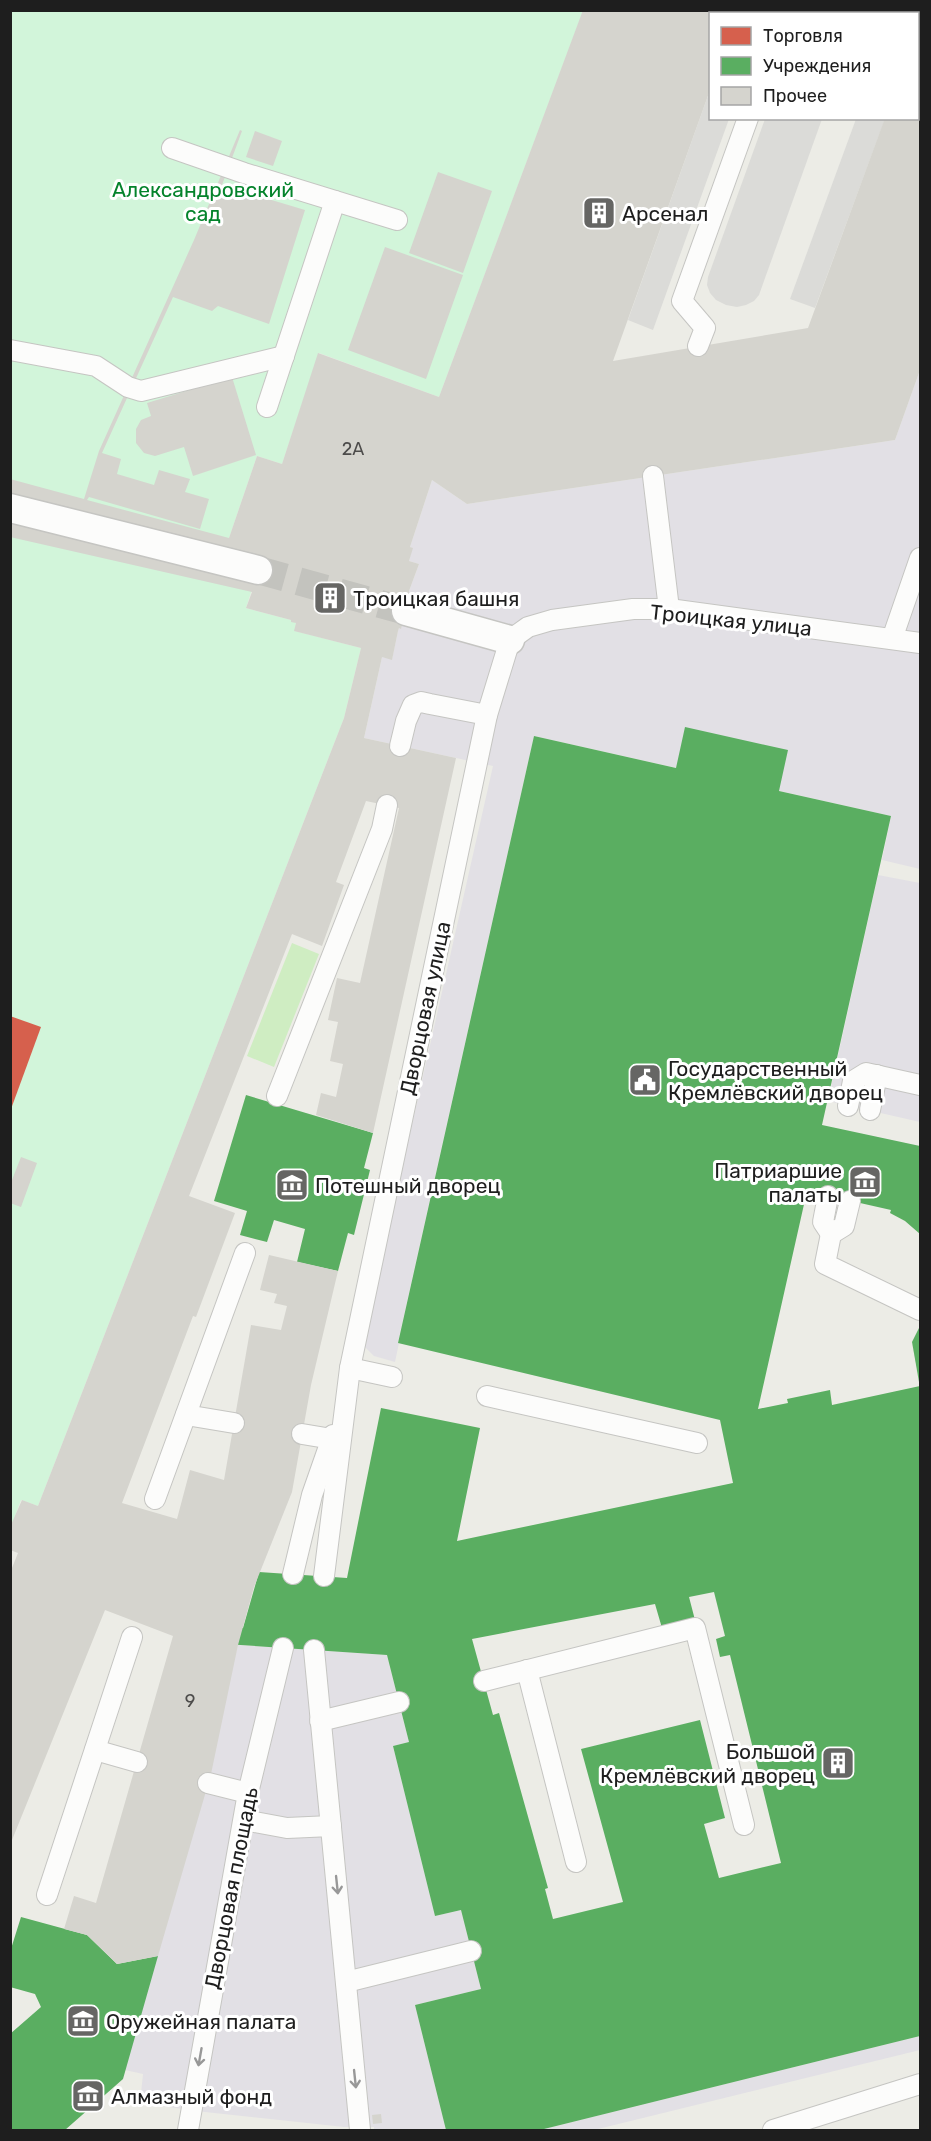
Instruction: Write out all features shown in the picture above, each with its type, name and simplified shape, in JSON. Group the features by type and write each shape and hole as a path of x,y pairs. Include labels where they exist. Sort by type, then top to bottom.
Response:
{"street":[{"path":"10,508 258,570"},
{"path":"406,611 510,640"}],"lane":[{"path":"698,346 705,328 682,301 747,120"},
{"path":"172,148 244,173 397,220"},
{"path":"267,407 335,201"},
{"path":"10,350 96,366 128,387 141,391 284,356"},
{"path":"653,476 669,609"},
{"path":"892,639 921,558"},
{"name":"Троицкая улица","path":"510,640 528,627 552,620 633,609 669,609 921,644"},
{"name":"Дворцовая улица","path":"349,1373 487,716 510,640"},
{"path":"400,746 406,721 413,705 422,702 487,716"},
{"path":"277,1096 382,830 387,805"},
{"path":"848,1106 853,1081 866,1073 921,1084"},
{"path":"870,1110 877,1076"},
{"path":"828,1196 823,1222 831,1234 825,1264 921,1310"},
{"path":"831,1234 844,1226 850,1201"},
{"path":"155,1499 245,1253"},
{"path":"349,1373 392,1377"},
{"path":"293,1574 312,1495 332,1439 349,1373"},
{"path":"324,1576 349,1373"},
{"path":"487,1396 697,1443"},
{"path":"186,1414 234,1423"},
{"path":"303,1434 332,1439"},
{"path":"484,1681 695,1628 744,1825"},
{"path":"47,1895 132,1637"},
{"name":"Дворцовая площадь","path":"188,2130 248,1793 283,1648"},
{"path":"314,1650 360,2130"},
{"path":"527,1670 576,1862"},
{"path":"320,1721 399,1702"},
{"path":"95,1750 137,1762"},
{"path":"208,1783 248,1793"},
{"path":"244,1820 287,1828 331,1826"},
{"path":"346,1982 471,1951"},
{"path":"773,2130 921,2084"}],"green space":[{"name":"Александровский сад","path":"11,11 583,11 439,397 319,353 282,464 257,456 229,538 265,548 246,608 291,620 296,623 295,631 361,648 344,718 38,1506 21,1500 11,1527"},
{"path":"292,943 319,954 274,1067 247,1056"}],"shaded area":[{"path":"709,93 709,120 729,120 653,330 628,320"},
{"path":"765,120 822,120 759,295 746,305 737,307 726,305 716,300 710,293 707,285"},
{"path":"856,120 885,120 815,308 790,299"},
{"path":"920,370 920,869 882,860 891,816 534,736 395,1362 374,1356 365,1347 365,1333 493,766 364,738 382,657 392,659 398,631 401,628 411,595 409,591 419,564 409,561 412,548 410,547 432,480 467,504 895,440"},
{"path":"878,875 920,883 920,1122 828,1101"},
{"path":"238,1645 387,1655 409,1742 393,1746 435,1916 461,1910 481,1989 415,2005 446,2130 374,2130 374,2127 344,2127 140,2103 143,2074 125,2070"},
{"path":"920,2036 920,2050 594,2130 540,2130"}],"building: Торговля":[{"path":"10,1016 41,1027 11,1109 10,1109"}],"building: Учреждения":[{"path":"685,727 788,750 779,791 891,816 822,1125 920,1146 920,1234 905,1221 890,1213 891,1210 807,1191 758,1409 788,1403 787,1399 830,1390 832,1405 920,1386 920,2036 540,2130 446,2130 415,2005 481,1989 461,1910 435,1916 393,1746 409,1742 387,1655 225,1644 214,1635 231,1628 243,1628 259,1572 347,1578 381,1408 480,1428 457,1541 733,1483 720,1420 398,1343 534,736 676,768","holes":["714,1592 725,1636 716,1639 720,1657 730,1655 781,1863 719,1878 704,1824 725,1818 700,1720 581,1749 623,1902 553,1919 545,1889 548,1888 499,1713 493,1715 472,1639 655,1604 662,1628 695,1620 689,1597"]},
{"name":"Потешный дворец","path":"246,1095 373,1133 364,1168 370,1170 354,1235 348,1233 338,1271 297,1262 305,1229 274,1220 267,1242 240,1235 247,1211 214,1201"},
{"path":"920,1326 920,1382 919,1382 912,1342"},
{"name":"Оружейная палата","path":"21,1917 87,1935 117,1964 158,1956 123,2079 65,2130 10,2130 10,2034 41,2007 35,1994 10,1987 10,1952"}],"building: Прочее":[{"path":"583,10 739,10 738,12 709,12 709,93 613,361 808,328 884,120 919,120 920,21 920,370 895,440 467,504 432,480 410,547 413,548 409,561 419,564 409,591 411,594 401,629 399,628 398,631 392,660 382,657 364,738 456,758 373,1133 316,1115 321,1093 336,1097 343,1064 330,1061 338,1022 328,1020 337,978 360,983 399,808 366,801 336,882 344,885 322,946 292,934 189,1196 235,1213 122,1503 177,1519 190,1470 224,1480 251,1325 281,1330 287,1306 274,1303 277,1294 260,1290 269,1255 338,1271 311,1385 292,1492 254,1587 238,1645 211,1774 158,1956 117,1964 87,1935 64,1929 74,1896 96,1903 173,1636 105,1610 10,1845 10,1573 18,1553 10,1550 10,1527 22,1500 38,1506 344,718 361,648 294,631 296,623 291,620 246,608 252,592 10,537 10,479 84,499 99,451 194,240 240,130 242,131 222,185 305,210 269,324 218,306 212,311 173,297 102,453 121,459 117,474 154,485 159,470 190,479 185,492 209,499 200,529 89,497 87,500 229,538 257,456 282,464 318,353 439,397"},
{"path":"255,131 282,141 273,166 246,157"},
{"path":"438,172 492,191 463,273 409,253"},
{"path":"385,247 463,275 426,379 348,350"},
{"path":"232,377 256,455 193,476 184,447 155,456 144,453 136,443 136,429 141,420 151,416 147,403"},
{"path":"21,1157 37,1163 21,1207 10,1203 10,1185"},
{"path":"167,2093 176,2095 175,2103 165,2102"},
{"path":"381,2114 382,2123 373,2124 372,2115"}],"tunnel":[{"path":"258,570 406,611"}],"place":[{"name":"Арсенал","path":"599,213"},
{"name":"Троицкая башня","path":"330,598"},
{"name":"Государственный Кремлёвский дворец","path":"645,1080"},
{"name":"Патриаршие палаты","path":"865,1182"},
{"name":"Потешный дворец","path":"292,1185"},
{"name":"Большой Кремлёвский дворец","path":"838,1763"},
{"name":"Оружейная палата","path":"83,2021"},
{"name":"Алмазный фонд","path":"88,2096"}]}
